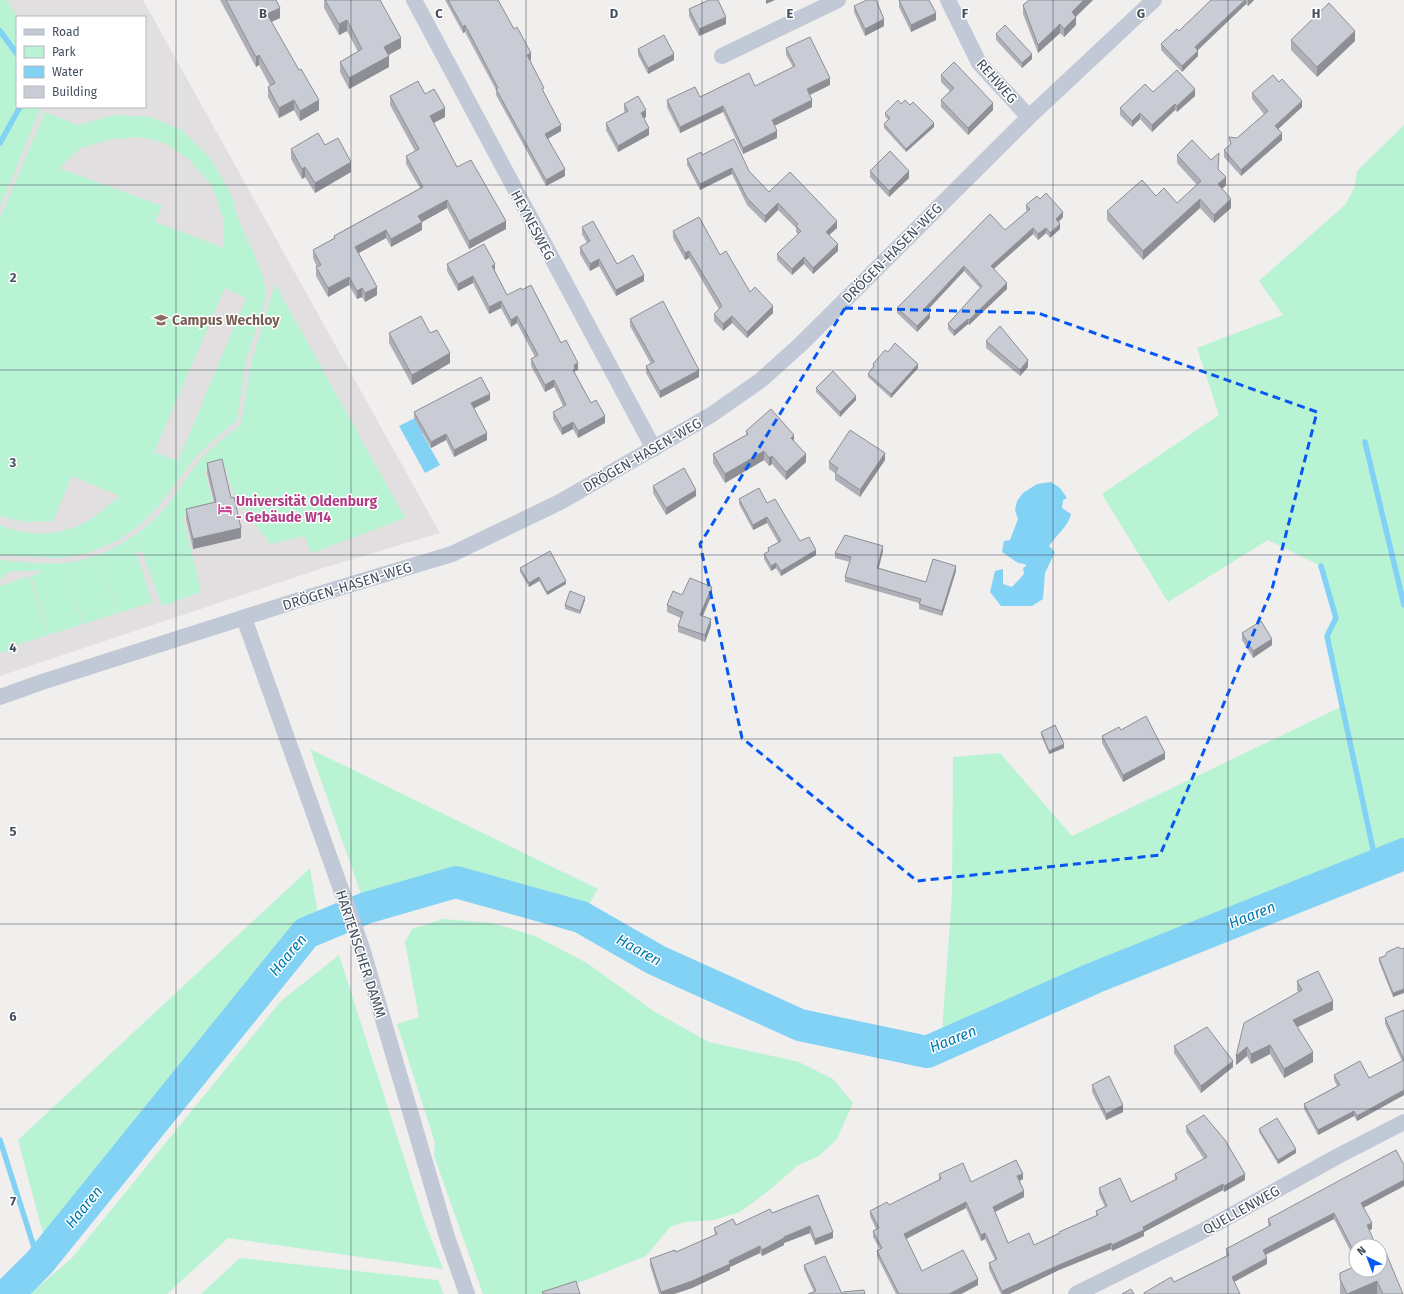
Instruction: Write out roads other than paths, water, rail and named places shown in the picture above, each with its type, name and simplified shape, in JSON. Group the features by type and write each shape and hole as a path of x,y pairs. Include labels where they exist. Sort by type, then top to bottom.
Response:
{"street":[{"name":"HEYNESWEG","path":"414,0 654,449"},
{"path":"722,56 838,0"},
{"name":"REHWEG","path":"948,0 979,63 1029,118"},
{"name":"DRÖGEN-HASEN-WEG","path":"0,697 42,682 244,618 452,554 543,511 654,449 711,415 766,375 810,335 1029,118 1154,0"},
{"name":"HARTENSCHER DAMM","path":"244,618 360,943 447,1237 467,1294"},
{"name":"QUELLENWEG","path":"1076,1294 1200,1233 1340,1155 1404,1122"}],"water":[{"path":"417,417 423,435 440,465 425,473 399,426"},
{"path":"1051,482 1060,488 1067,498 1063,500 1062,508 1071,514 1065,527 1049,546 1055,552 1045,573 1043,599 1032,606 1001,606 990,592 995,571 1003,569 1003,584 1012,587 1024,574 1023,568 1026,566 1025,564 1018,563 1002,552 1004,541 1010,540 1018,519 1015,510 1017,501 1023,493 1037,484"}],"waterway":[{"path":"0,31 16,53"},
{"path":"0,143 19,108"},
{"path":"1365,442 1404,605"},
{"path":"1321,566 1336,618 1327,636 1373,849"},
{"name":"Haaren","path":"8,1294 39,1263 306,933 366,908 456,882 581,917 656,960 800,1025 927,1052 1094,978 1404,854"},
{"path":"0,1140 39,1263"}],"place":[{"name":"Campus Wechloy","path":"161,320"},
{"name":"Universität Oldenburg - Gebäude W14","path":"225,509"}]}
